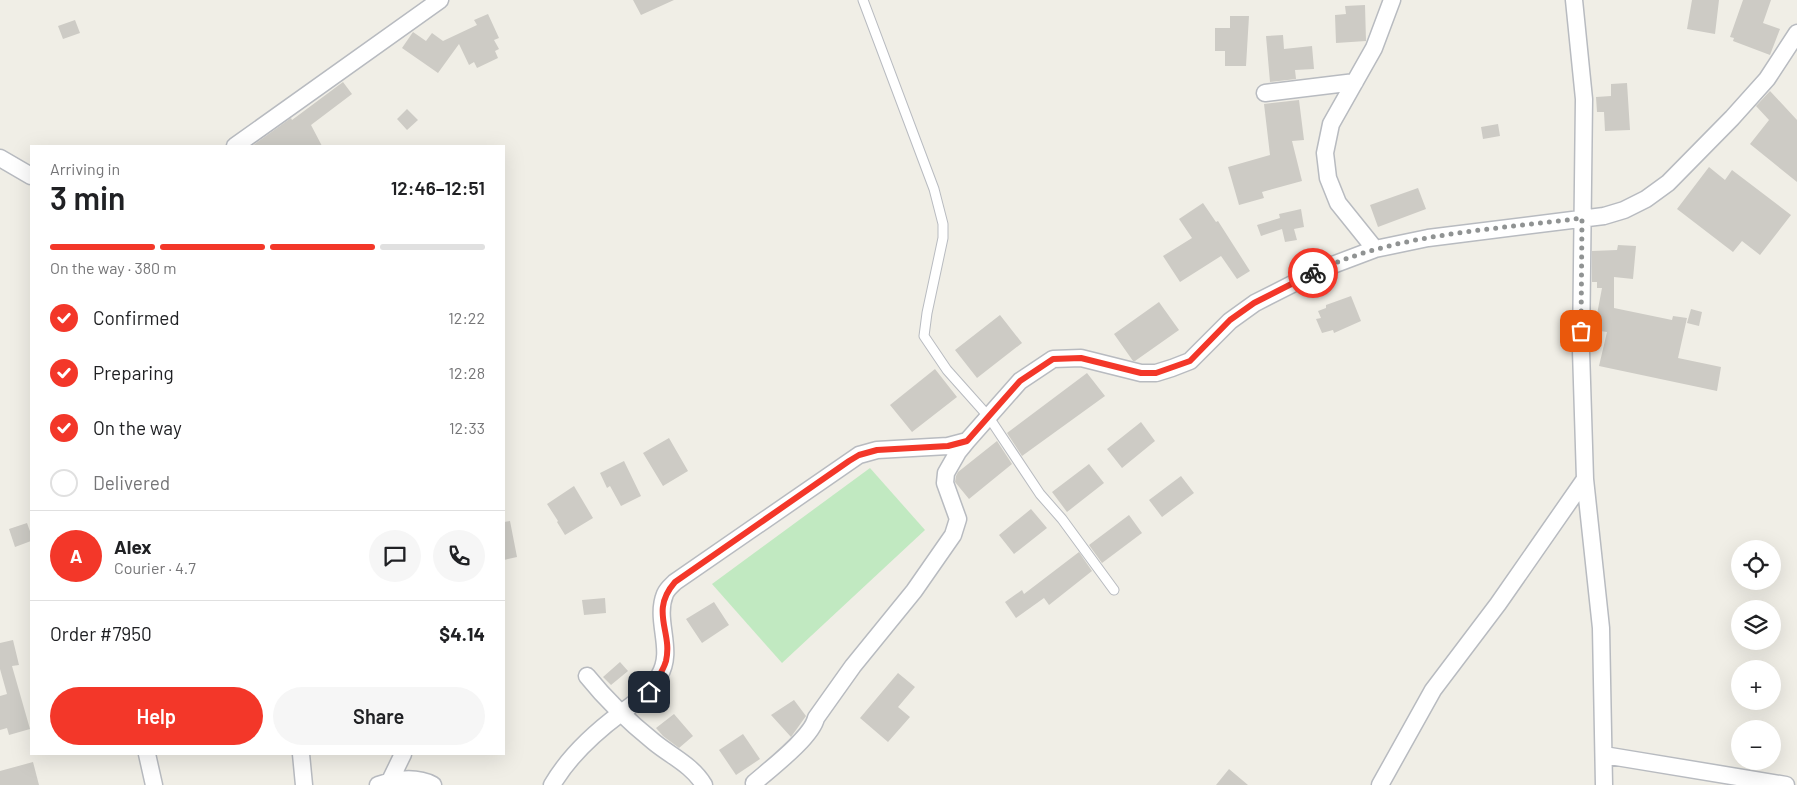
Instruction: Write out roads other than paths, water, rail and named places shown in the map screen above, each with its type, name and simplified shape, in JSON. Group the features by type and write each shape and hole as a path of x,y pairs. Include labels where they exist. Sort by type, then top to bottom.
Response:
{"street":[{"path":"236,145 440,0"},
{"path":"1374,249 1338,203 1328,178 1325,153 1331,124 1374,48 1392,0"},
{"path":"1574,0 1584,99 1581,350 1585,479 1601,628 1604,785"},
{"path":"754,783 788,754 814,726 816,718 853,666 914,591 953,535 958,519 945,483 946,474 958,452 1020,381 1053,359 1081,358 1141,373 1156,373 1190,361 1230,320 1254,303 1322,269 1374,249 1428,238 1604,216 1624,210 1646,199 1668,183 1768,79 1797,33"},
{"path":"1265,93 1355,82"},
{"path":"0,158 30,175"},
{"path":"552,785 562,769 584,744 649,692 660,675 666,659 663,604 666,593 675,582 859,455 877,450 948,446 967,441"},
{"path":"1380,785 1433,690 1498,604 1585,479"},
{"path":"586,676 607,702 655,743 693,770 704,785"},
{"path":"147,755 154,785"},
{"path":"301,755 304,785"},
{"path":"386,784 401,755"},
{"path":"1604,755 1786,785"},
{"path":"386,784 406,779 426,781 433,785"}],"lane":[{"path":"863,0 934,189 943,224 943,238 924,336 947,370 988,416 1040,494 1062,519 1114,590"}]}
